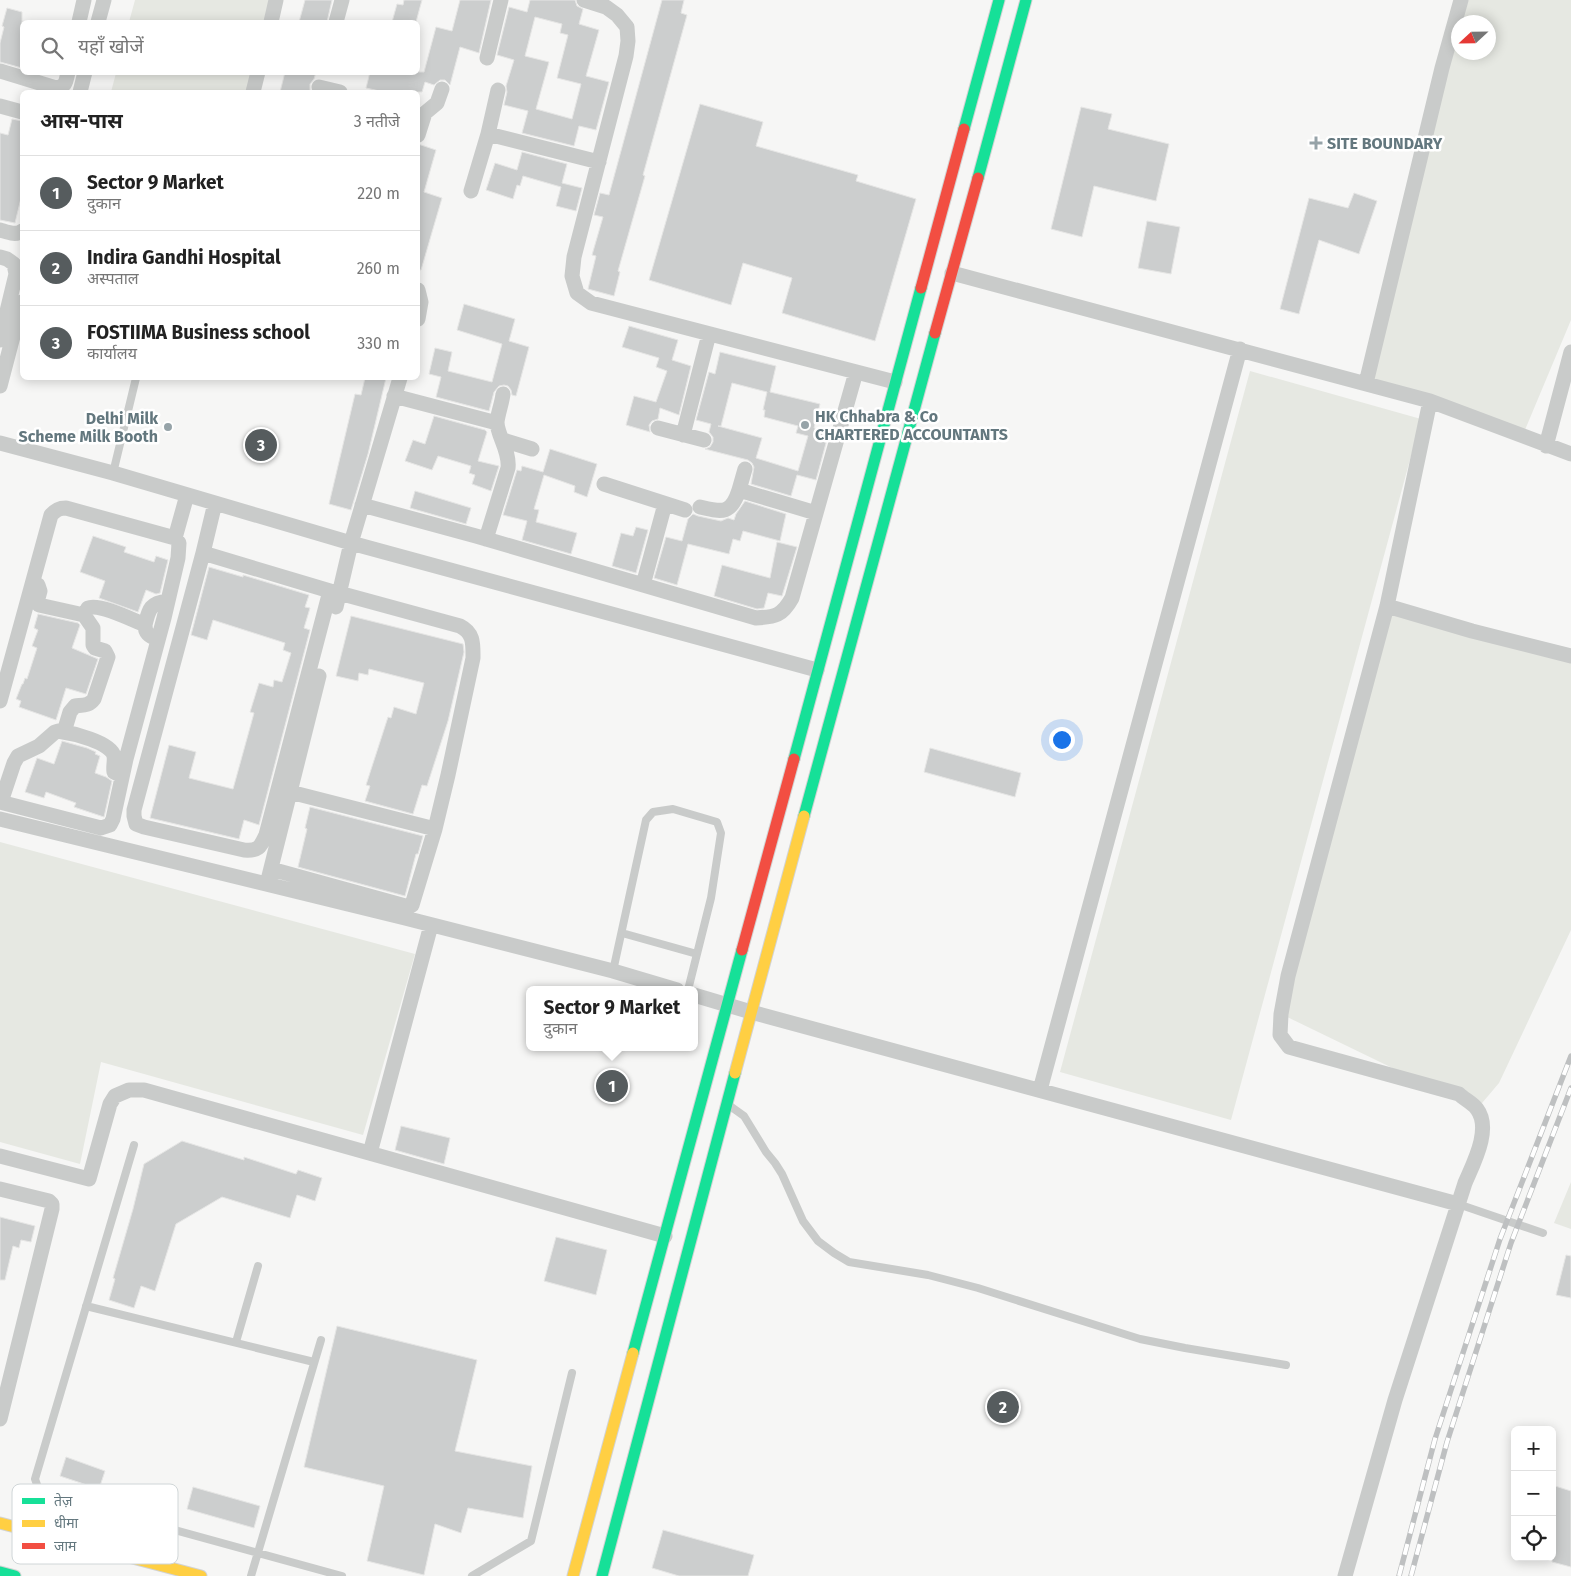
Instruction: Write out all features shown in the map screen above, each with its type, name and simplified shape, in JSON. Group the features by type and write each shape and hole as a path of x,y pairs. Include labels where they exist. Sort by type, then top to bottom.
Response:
{"street":[{"path":"79,20 84,0"},
{"path":"99,20 104,0"},
{"path":"271,20 276,0"},
{"path":"337,20 342,0"},
{"path":"487,58 500,0"},
{"path":"584,0 606,7 617,15 627,27 628,41 626,56 574,257 572,276 577,293 590,303 895,382"},
{"path":"573,1576 999,0"},
{"path":"602,1576 751,1012 1026,0"},
{"path":"1366,384 1461,0"},
{"path":"0,71 56,88 66,84 68,75"},
{"path":"80,90 84,75"},
{"path":"253,90 257,75"},
{"path":"320,84 335,90"},
{"path":"421,112 437,103 442,89"},
{"path":"471,191 488,134 498,90"},
{"path":"0,106 20,111"},
{"path":"488,134 599,162"},
{"path":"0,230 11,234 20,233"},
{"path":"0,257 14,264 16,274 0,338"},
{"path":"952,273 1430,401 1571,454"},
{"path":"0,386 20,310"},
{"path":"683,435 709,334"},
{"path":"1040,1090 1240,349"},
{"path":"1546,446 1571,352"},
{"path":"362,505 486,539 756,618 772,617 786,609 792,598 856,372"},
{"path":"267,884 351,543 399,380"},
{"path":"486,539 509,462 497,423 504,394"},
{"path":"394,396 497,423"},
{"path":"1345,1576 1395,1400 1465,1183 1478,1152 1483,1123 1477,1109 1459,1094 1289,1047 1280,1035 1281,1014 1288,976 1387,606 1430,401"},
{"path":"1556,406 1571,409"},
{"path":"658,428 704,440"},
{"path":"503,440 532,449"},
{"path":"0,443 113,473 351,543 817,670"},
{"path":"604,484 665,504 721,511 727,510 736,501 745,469"},
{"path":"739,490 816,514"},
{"path":"175,538 187,495"},
{"path":"126,850 136,824 134,810 215,503"},
{"path":"643,585 665,504"},
{"path":"0,701 51,515 60,508 66,508 175,538 179,543 180,549 122,776 113,820 110,825 101,828 0,802 18,756 39,746 55,732 64,732 107,746 114,756 114,772 122,776"},
{"path":"136,824 244,850 256,850 261,845 266,834 330,595 330,591 203,553"},
{"path":"33,582 40,586 37,602 39,605 84,615 93,628 95,648 104,651 108,657 94,699 91,704 75,706 70,712 64,732"},
{"path":"271,869 409,907 412,905 435,829 473,658 473,644 470,635 467,630 460,626 339,592"},
{"path":"158,639 147,634 145,625 150,608 159,602 168,601"},
{"path":"84,615 88,608 92,606 145,625"},
{"path":"1387,606 1472,631 1571,656"},
{"path":"290,792 435,829"},
{"path":"0,819 431,925 613,971 664,986"},
{"path":"370,1154 431,925"},
{"path":"698,996 1458,1204"},
{"path":"0,1156 89,1179 110,1104 115,1096 129,1090 144,1090 665,1236"},
{"path":"0,1189 49,1201 52,1204 0,1419"},
{"path":"156,1564 201,1576"},
{"path":"0,1572 15,1576"}],"lane":[{"path":"113,473 136,380"},
{"path":"613,971 646,820 653,812 673,809 717,822 720,833 710,898 689,986"},
{"path":"622,933 697,954"},
{"path":"727,1104 744,1116 782,1174 803,1221 818,1241 850,1262 945,1279 1140,1339 1286,1366"},
{"path":"37,1484 36,1479 134,1145"},
{"path":"1458,1204 1544,1233"},
{"path":"236,1342 258,1266"},
{"path":"86,1306 314,1362"},
{"path":"251,1576 321,1340"},
{"path":"472,1576 531,1541 572,1373"},
{"path":"178,1532 342,1576"}],"shaded area":[{"path":"135,0 274,0 269,20 130,20"},
{"path":"1464,0 1571,0 1571,320 1522,437 1366,383 1451,50 1451,60 1496,60 1496,15 1460,15"},
{"path":"115,75 253,75 250,90 112,90"},
{"path":"1250,371 1421,419 1231,1120 1060,1072"},
{"path":"1387,606 1571,656 1571,930 1499,1083 1477,1109 1281,1014"},
{"path":"0,842 415,954 363,1135 101,1062 80,1164 0,1142"},
{"path":"1571,1182 1571,1229 1554,1223"}],"building":[{"path":"305,0 332,0 327,20 300,20"},
{"path":"404,0 422,0 417,20 393,20 397,4 403,5"},
{"path":"460,0 491,0 479,53 460,47 450,85 445,80 440,80 434,85 425,82 422,92 420,90 375,90 366,88 369,75 420,75 420,72 424,72 436,27 452,31"},
{"path":"530,0 575,0 577,6 583,9 579,24 599,30 586,76 609,82 596,130 579,126 574,146 522,133 528,111 504,105 507,92 506,86 514,60 497,55 509,7 527,12","holes":["535,17 562,24 560,33 568,35 557,78 581,84 572,119 536,109 549,62 525,56"]},
{"path":"662,0 684,0 681,13 687,15 618,271 620,272 614,296 588,289 596,256 592,255 603,217 594,215 600,193 609,195"},
{"path":"7,8 22,12 22,20 20,20 20,67 0,62 0,43 4,27 2,26"},
{"path":"284,75 315,75 310,84 310,90 280,90"},
{"path":"700,104 763,122 756,146 858,175 856,181 916,199 875,341 782,313 792,278 743,263 731,305 649,280"},
{"path":"1081,107 1112,114 1108,129 1169,144 1156,201 1094,186 1082,237 1051,229"},
{"path":"12,119 20,121 20,202 15,223 0,220 0,133 8,135"},
{"path":"420,145 436,150 424,192 442,198 421,270"},
{"path":"522,152 567,164 562,183 582,188 576,211 556,206 561,187 523,176 520,186 517,185 513,199 486,190 495,163 517,170"},
{"path":"1354,193 1377,201 1359,254 1319,240 1299,314 1280,309 1309,198 1348,208"},
{"path":"1147,221 1180,227 1171,274 1138,268"},
{"path":"464,304 515,319 509,341 529,347 516,396 512,395 508,386 499,386 494,392 489,411 436,397 441,377 429,374 435,348 452,352 448,371 492,382 502,344 457,330"},
{"path":"629,326 678,340 672,360 691,366 679,415 660,408 658,419 652,421 649,425 650,432 626,425 634,396 656,402 667,371 656,367 659,358 622,347"},
{"name":"HK Chhabra & Co CHARTERED ACCOUNTANTS","path":"720,352 776,366 770,392 820,404 814,428 829,432 816,480 797,475 791,496 751,484 754,467 748,460 705,449 710,447 713,442 713,437 709,432 711,424 696,420 709,372 715,374","holes":["732,383 767,392 763,410 765,410 764,417 798,426 796,433 808,436 798,471 756,458 762,438 718,426 721,426"]},
{"path":"365,380 386,380 368,454 351,510 329,504 355,394 361,395"},
{"path":"434,416 487,432 478,461 499,466 491,491 472,484 475,475 469,473 471,466 438,456 432,470 405,461 413,440 425,444"},
{"path":"550,449 597,464 587,497 574,492 575,486 544,475 534,509 539,510 536,522 577,533 571,554 522,540 527,521 503,515 517,470 521,471 522,466 543,472"},
{"path":"415,491 471,508 466,524 410,508"},
{"path":"745,501 786,514 780,541 743,531 740,541 733,539 729,554 688,544 677,585 654,578 666,537 682,541 688,519 693,514 721,521 728,518 734,520"},
{"path":"636,527 648,530 636,573 612,566 621,533 633,536"},
{"path":"93,536 126,547 124,552 154,562 156,556 168,560 160,593 156,594 146,590 138,612 99,598 105,581 80,572"},
{"path":"777,542 797,547 782,596 768,593 764,608 757,609 714,596 722,565 770,578"},
{"path":"209,567 309,595 305,607 310,608 304,628 310,630 259,825 244,820 239,839 150,818 169,745 196,752 189,778 233,789 254,713 250,712 259,683 273,687 274,680 282,682 291,653 283,650 285,643 213,620 207,640 191,635"},
{"path":"38,614 78,623 80,625 72,648 98,659 86,694 66,688 56,720 19,707 21,701 16,699 25,678 27,679 37,648 32,646 38,630 34,628"},
{"path":"351,616 463,644 464,652 448,721 427,786 422,785 413,814 365,801 370,786 366,785 388,717 391,718 394,707 416,714 424,683 369,669 368,675 359,673 358,681 336,676"},
{"path":"62,741 87,748 100,756 95,773 112,781 104,817 74,807 76,803 46,792 44,798 25,792 37,758 54,764"},
{"path":"930,748 1021,773 1015,797 924,772"},
{"path":"310,807 423,836 418,854 416,854 405,896 298,867"},
{"path":"401,1126 450,1138 444,1164 395,1150"},
{"path":"182,1141 244,1160 244,1157 296,1174 298,1170 322,1178 315,1201 297,1195 290,1218 222,1197 176,1224 155,1291 141,1286 134,1308 109,1300 115,1279 113,1278 144,1164"},
{"path":"0,1217 35,1226 31,1242 21,1240 19,1248 13,1246 5,1280 0,1280"},
{"path":"556,1237 607,1250 596,1295 544,1281"},
{"path":"1566,1255 1571,1256 1571,1298 1556,1295"},
{"path":"337,1326 477,1360 455,1451 532,1466 523,1518 468,1508 461,1533 435,1524 424,1575 367,1561 384,1486 304,1467"},
{"path":"66,1457 105,1471 101,1484 84,1484 60,1476"},
{"path":"1556,1486 1571,1491 1571,1567 1552,1562 1556,1561"},
{"path":"193,1487 260,1506 254,1528 187,1509"},
{"path":"663,1530 754,1555 748,1576 679,1576 652,1568"}],"railway":[{"path":"1399,1576 1435,1439 1500,1239 1571,1056"},
{"path":"1411,1576 1447,1442 1511,1243 1571,1088"}],"traffic: fast":[{"path":"964,129 999,0"},
{"path":"978,178 1026,0"},
{"path":"794,759 921,288"},
{"path":"804,816 935,333"},
{"path":"633,1353 742,950"},
{"path":"602,1576 735,1073"},
{"path":"0,1572 15,1576"}],"traffic: slow":[{"path":"735,1073 804,816"},
{"path":"573,1576 633,1353"},
{"path":"0,1523 12,1526"},
{"path":"155,1564 201,1576"}],"traffic: jam":[{"path":"921,288 964,129"},
{"path":"935,333 978,178"},
{"path":"742,950 794,759"}],"place":[{"name":"SITE BOUNDARY","path":"1316,143"},
{"name":"HK Chhabra & Co CHARTERED ACCOUNTANTS","path":"805,425"},
{"name":"Delhi Milk Scheme Milk Booth","path":"168,427"},
{"name":"FOSTIIMA Business school","path":"261,445"},
{"name":"Sector 9 Market","path":"612,1086"},
{"name":"Indira Gandhi Hospital","path":"1003,1407"}]}
